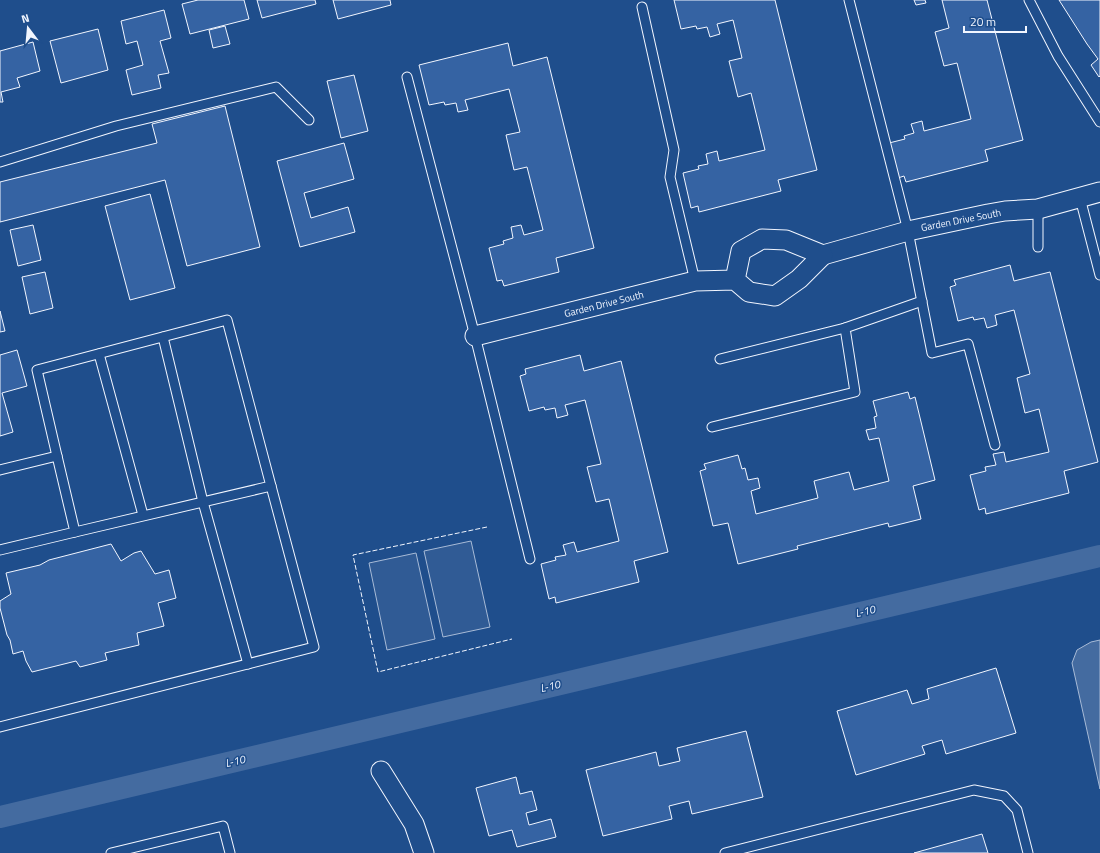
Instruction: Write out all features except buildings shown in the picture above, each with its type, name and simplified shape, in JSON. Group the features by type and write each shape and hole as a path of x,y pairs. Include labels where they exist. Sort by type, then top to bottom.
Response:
{"street":[{"name":"Garden Drive South","path":"475,336 694,281 735,280 749,292 775,296 799,279 823,255 908,231 1005,211 1038,209 1100,192"},
{"path":"735,280 741,251 762,239 786,240 823,255"},
{"path":"381,771 414,824 424,853"}],"lane":[{"path":"849,0 908,231 932,353 968,344 995,444"},
{"path":"1029,0 1058,56 1100,122"},
{"path":"642,8 674,150 670,177 694,281"},
{"path":"407,77 475,336 530,559"},
{"path":"0,162 116,126 276,87 309,120"},
{"path":"1080,198 1100,275"},
{"path":"1038,209 1038,247"},
{"path":"720,359 845,328 922,301"},
{"path":"0,727 314,647 227,320 37,370 75,532"},
{"path":"712,427 855,392 845,328"},
{"path":"163,337 203,502 248,664"},
{"path":"99,354 143,516"},
{"path":"0,470 57,456"},
{"path":"0,550 271,486"},
{"path":"725,853 974,790 1004,796 1017,810 1028,853"},
{"path":"111,853 139,850 223,826 230,853"}],"shaded area":[{"path":"471,541 490,627 443,637 424,551"},
{"path":"416,553 435,639 387,650 369,563"},
{"path":"1100,640 1100,789 1072,663 1077,650 1091,642"}],"waterway":[{"name":"L-10","path":"0,817 1100,556"}],"fence":[{"path":"487,527 353,555 378,672 512,639"}]}
